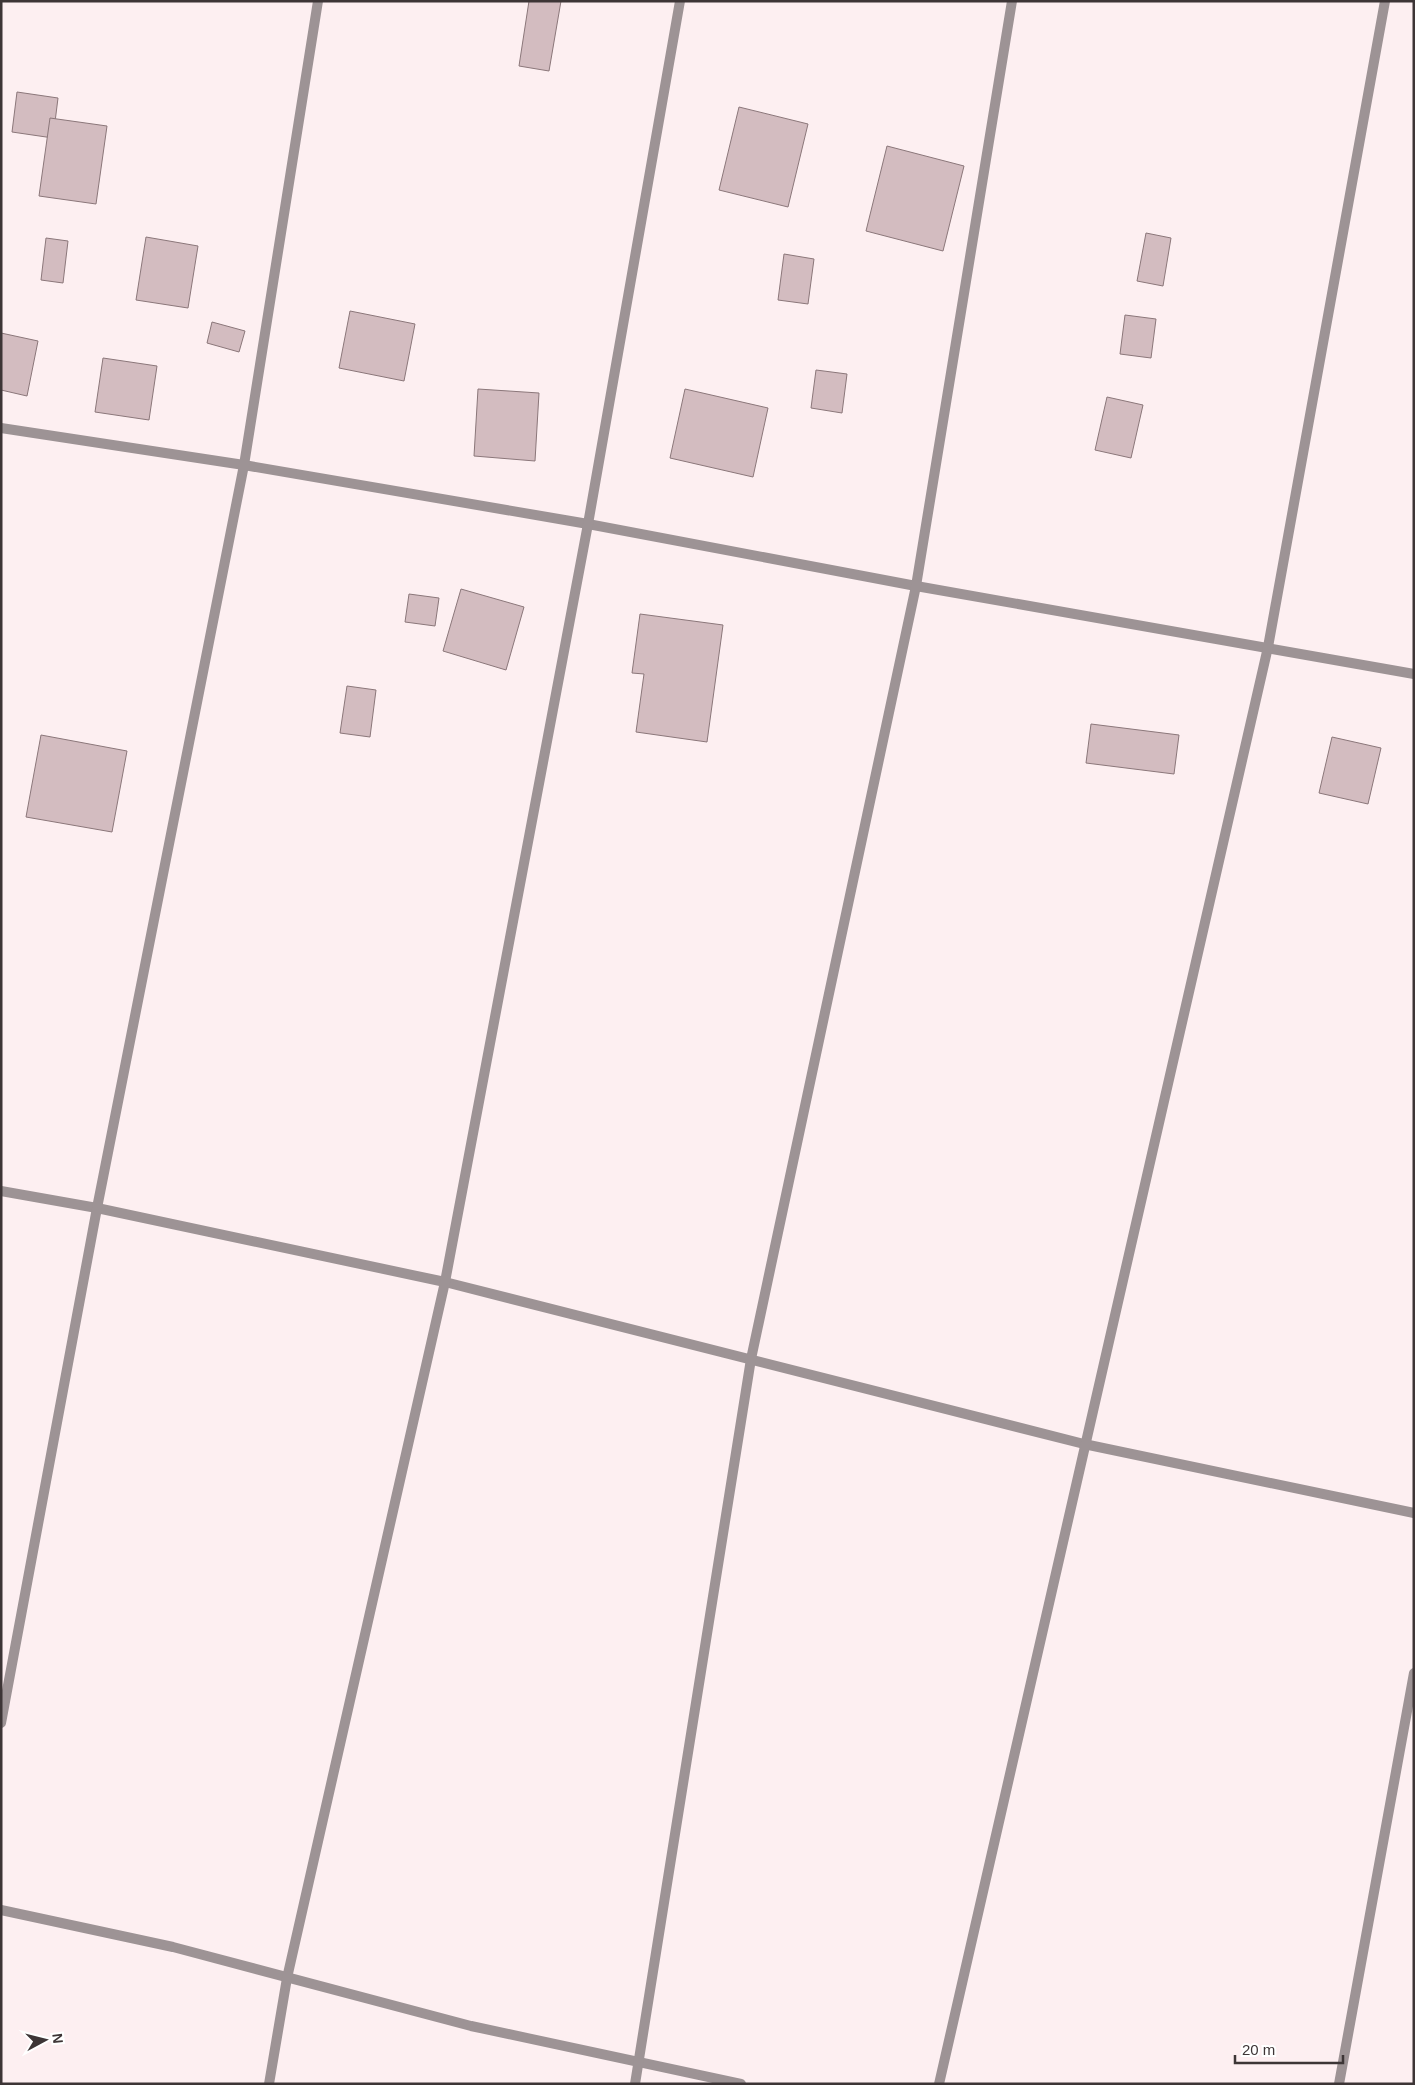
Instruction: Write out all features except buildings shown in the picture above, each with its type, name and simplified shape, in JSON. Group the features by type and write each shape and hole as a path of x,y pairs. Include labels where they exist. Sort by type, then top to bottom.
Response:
{"street":[{"path":"1,1723 97,1208 244,465 318,1"},
{"path":"269,2084 287,1978 445,1282 588,524 680,1"},
{"path":"635,2084 751,1359 916,586 1012,1"},
{"path":"939,2084 1268,647 1385,1"},
{"path":"1,428 244,465 588,524 916,586 1414,674"},
{"path":"1,1191 97,1208 445,1282 1084,1444 1414,1513"},
{"path":"1339,2084 1414,1673"},
{"path":"1,1910 173,1947 471,2026 741,2084"}]}
